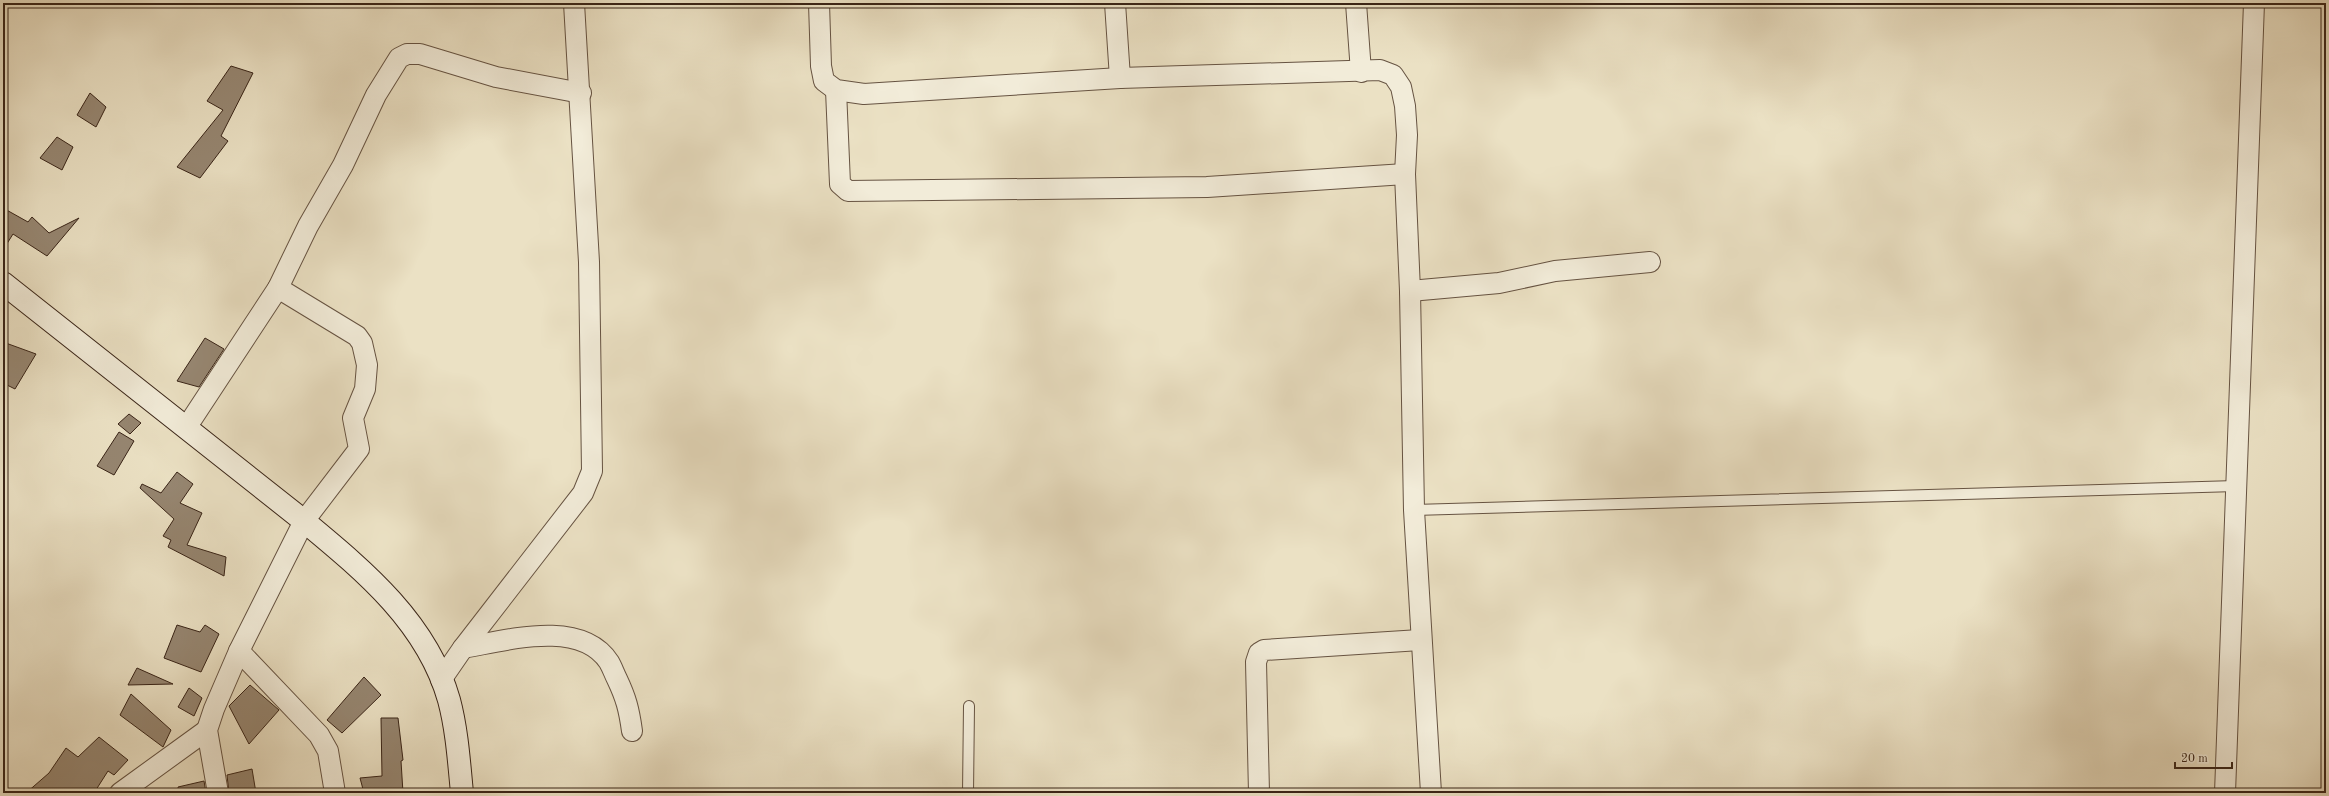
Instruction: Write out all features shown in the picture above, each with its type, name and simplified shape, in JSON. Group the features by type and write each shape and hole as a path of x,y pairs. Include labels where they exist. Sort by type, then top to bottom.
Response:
{"main road":[{"path":"3,283 304,521 368,576 395,604 421,641 441,680 452,715 462,793"}],"street":[{"path":"441,680 463,648 584,493 592,471 589,262 581,93 574,3"},
{"path":"819,3 821,66 824,81 836,90 864,94 1120,78 1361,72 1380,70 1393,75 1401,87 1407,135 1405,174 1410,291 1414,510 1420,640 1431,793"},
{"path":"1115,3 1120,78"},
{"path":"1356,3 1361,72"},
{"path":"2225,793 2254,3"},
{"path":"186,428 278,288 308,226 344,165 376,95 399,58 407,54 420,54 496,77 581,93"},
{"path":"836,90 840,184 848,191 1207,187 1405,174"},
{"path":"1410,291 1499,283 1555,271 1650,262"},
{"path":"218,793 207,730 239,651 304,521 358,453 359,444 353,426 353,418 365,389 367,365 362,343 357,336 278,288"},
{"path":"463,648 542,635 565,637 590,644 609,661 629,704 632,730"},
{"path":"1259,793 1256,662 1259,653 1264,650 1420,640"},
{"path":"239,651 319,735 328,751 335,793"},
{"path":"120,793 207,730"}],"lane":[{"path":"1414,510 2236,486"},
{"path":"968,793 969,706"}],"building":[{"path":"231,66 253,73 221,136 228,141 200,178 177,167 223,110 207,101"},
{"path":"90,93 106,107 96,127 77,115"},
{"path":"57,137 73,147 62,170 40,158"},
{"path":"3,208 28,222 32,217 49,233 79,218 47,256 13,234 3,250"},
{"path":"205,338 224,349 199,387 177,381"},
{"path":"3,342 36,354 15,389 3,383"},
{"path":"129,414 141,423 130,434 118,424"},
{"path":"119,432 134,441 114,475 97,466"},
{"path":"177,472 193,484 180,503 202,513 187,545 226,557 224,576 168,547 171,540 163,536 174,519 140,488 142,484 161,493"},
{"path":"177,625 200,632 205,625 219,634 201,672 164,658"},
{"path":"137,668 173,684 128,685"},
{"path":"364,677 381,695 342,733 327,720"},
{"path":"250,685 279,710 249,744 229,706"},
{"path":"189,688 202,698 194,716 178,707"},
{"path":"131,694 171,730 163,747 120,715"},
{"path":"381,718 398,718 403,760 401,761 403,793 364,793 360,778 382,776"},
{"path":"99,737 128,760 114,775 108,771 94,793 26,793 49,773 66,748 78,757"},
{"path":"252,769 256,793 229,793 227,775"},
{"path":"204,781 206,793 179,793 178,787"}]}
